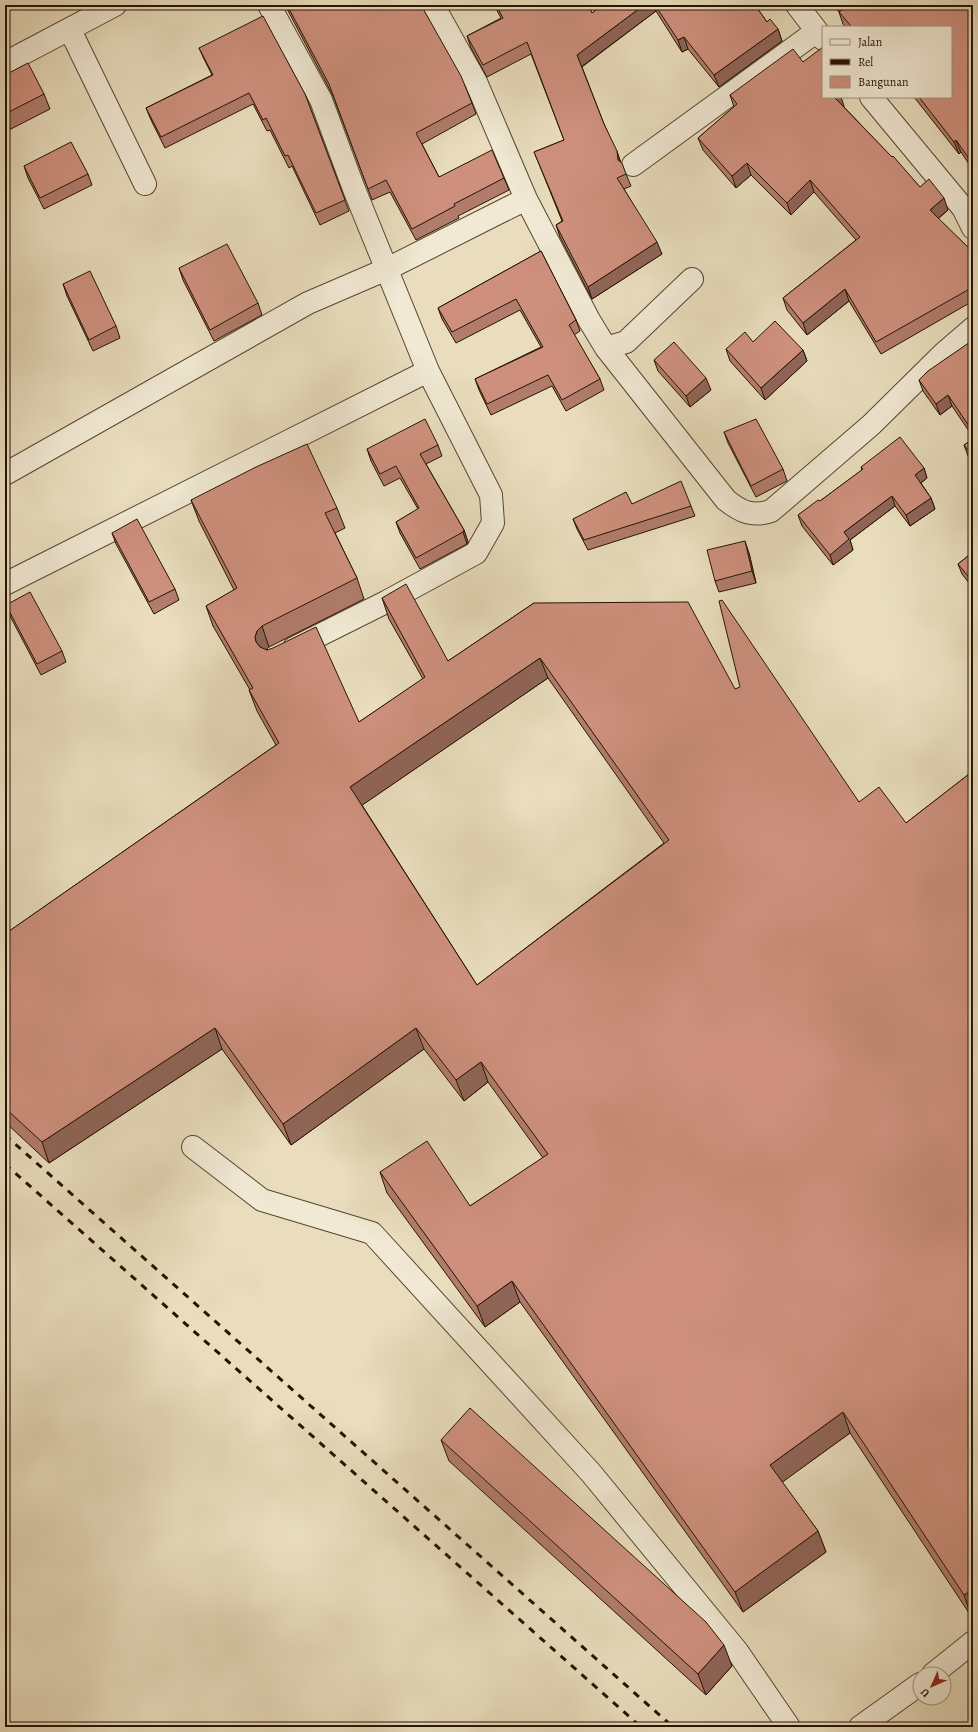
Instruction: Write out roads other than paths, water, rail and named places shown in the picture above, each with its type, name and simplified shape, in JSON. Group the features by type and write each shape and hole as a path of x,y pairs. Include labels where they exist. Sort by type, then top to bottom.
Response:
{"street":[{"path":"5,63 115,5"},
{"path":"269,5 321,100 354,189 428,371 491,495 493,522 476,553 386,602 275,658"},
{"path":"433,5 476,82 526,198 606,348 726,500 739,511 759,515 771,511 871,425 944,353 973,328"},
{"path":"633,165 820,35 796,5"},
{"path":"70,30 145,184"},
{"path":"872,98 963,208 973,228"},
{"path":"5,474 308,303 387,269 526,198"},
{"path":"606,348 626,342 692,279"},
{"path":"5,584 428,371"},
{"path":"193,1147 262,1200 372,1233 591,1473 737,1651 789,1727"},
{"path":"943,1666 973,1642"},
{"path":"952,1666 973,1658"},
{"path":"860,1727 912,1690"}],"railway":[{"path":"5,1135 673,1727"},
{"path":"5,1164 641,1727"}]}
